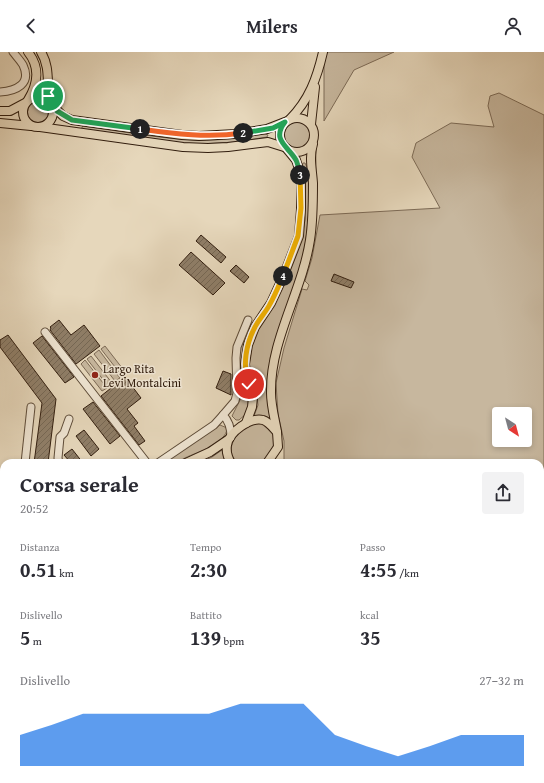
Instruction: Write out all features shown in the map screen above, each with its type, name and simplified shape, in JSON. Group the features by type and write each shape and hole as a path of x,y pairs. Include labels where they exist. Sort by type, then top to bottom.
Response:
{"main road":[{"path":"28,52 36,70 35,86 23,107 23,116 24,120 31,126"},
{"path":"40,127 45,126 51,119 53,110 47,89 48,69 45,58 41,52"},
{"path":"270,459 278,447 271,395 271,384 276,354 303,270 310,242 313,208 310,155 315,134 311,124 316,79 323,52"},
{"path":"36,70 42,73 48,69"},
{"path":"195,459 210,452 230,438 244,424 252,407 253,398 246,377 245,364 248,345 255,327 271,303 283,277 300,230 300,175 296,160 280,140 280,132 287,121 303,104 316,79"},
{"path":"0,111 10,110 35,96 39,96 47,99 63,116 72,120 182,135 215,136 235,134 273,128 296,118 303,118 311,124"},
{"path":"0,122 183,147 228,147 268,142 299,153 307,150 313,144"},
{"path":"244,424 256,419 265,420 277,432"},
{"path":"228,459 227,444 230,438"}],"street":[{"path":"0,92 17,89 22,85 25,78 25,71 22,64 13,52"},
{"path":"164,459 225,417 235,401 237,393 237,347 248,320"},
{"path":"46,332 144,459"},
{"path":"25,459 31,407"},
{"path":"225,417 244,424"},
{"path":"225,417 231,431 230,438"},
{"path":"58,459 60,436 64,433 69,419"}],"shaded area":[{"path":"327,52 394,52 354,70 324,121 324,64"},
{"path":"499,93 544,115 544,459 284,459 284,441 278,414 276,383 284,348 302,289 307,290 309,285 305,281 312,258 320,215 440,208 412,157 416,143 451,123 494,127 488,106 490,96"},
{"path":"38,101 46,104 49,112 46,120 38,123 30,120 27,112 30,104"},
{"path":"297,121 307,125 311,135 307,145 297,149 287,145 283,135 287,125"},
{"path":"83,126 155,136 198,140 215,140 265,134 268,135 267,137 236,142 199,144 181,143 81,129"},
{"path":"303,163 305,163 308,170 309,180 308,220 304,252 268,398 270,417 268,419 254,416 258,405 257,397 250,377 249,365 252,346 257,332 275,303 302,236 305,220"},
{"path":"253,325 245,383 250,403 246,414 239,420 236,420 232,416 242,396 239,350"},
{"path":"105,346 126,373 122,376 101,349"},
{"path":"99,350 120,378 115,381 94,354"},
{"path":"91,356 112,383 108,386 87,359"},
{"path":"85,360 107,388 102,391 81,364"},
{"path":"261,423 268,427 274,437 273,448 265,459 234,459 231,452 234,440 241,431 253,424"},
{"path":"220,425 227,428 226,433 217,443 183,459 170,459"},
{"path":"222,450 224,459 208,459"}],"building":[{"path":"201,235 226,257 221,263 196,241"},
{"path":"191,252 225,283 213,295 179,265"},
{"path":"236,265 249,277 244,283 230,271"},
{"path":"334,274 354,282 351,288 331,281"},
{"path":"59,320 71,335 84,325 100,346 76,364 50,330 50,327"},
{"path":"8,335 56,399 48,459 35,459 42,403 0,347 0,340"},
{"path":"42,336 74,377 65,383 33,343"},
{"path":"223,371 231,374 231,395 216,388"},
{"path":"125,377 141,398 127,409 138,423 134,426 145,441 139,445 101,396"},
{"path":"93,402 120,436 110,444 83,409"},
{"path":"84,430 99,449 91,456 76,436"},
{"path":"72,449 80,459 68,459 64,455"}],"place":[{"name":"Largo Rita Levi Montalcini","path":"95,375"}],"route":[{"path":"48,96 50,102 57,111 63,116 72,120 182,135 215,136 235,134 273,128 285,122 280,132 280,140 292,154 298,166 301,194 300,224 295,247 283,277 271,303 255,327 251,336 245,364 246,377 249,384"}]}
